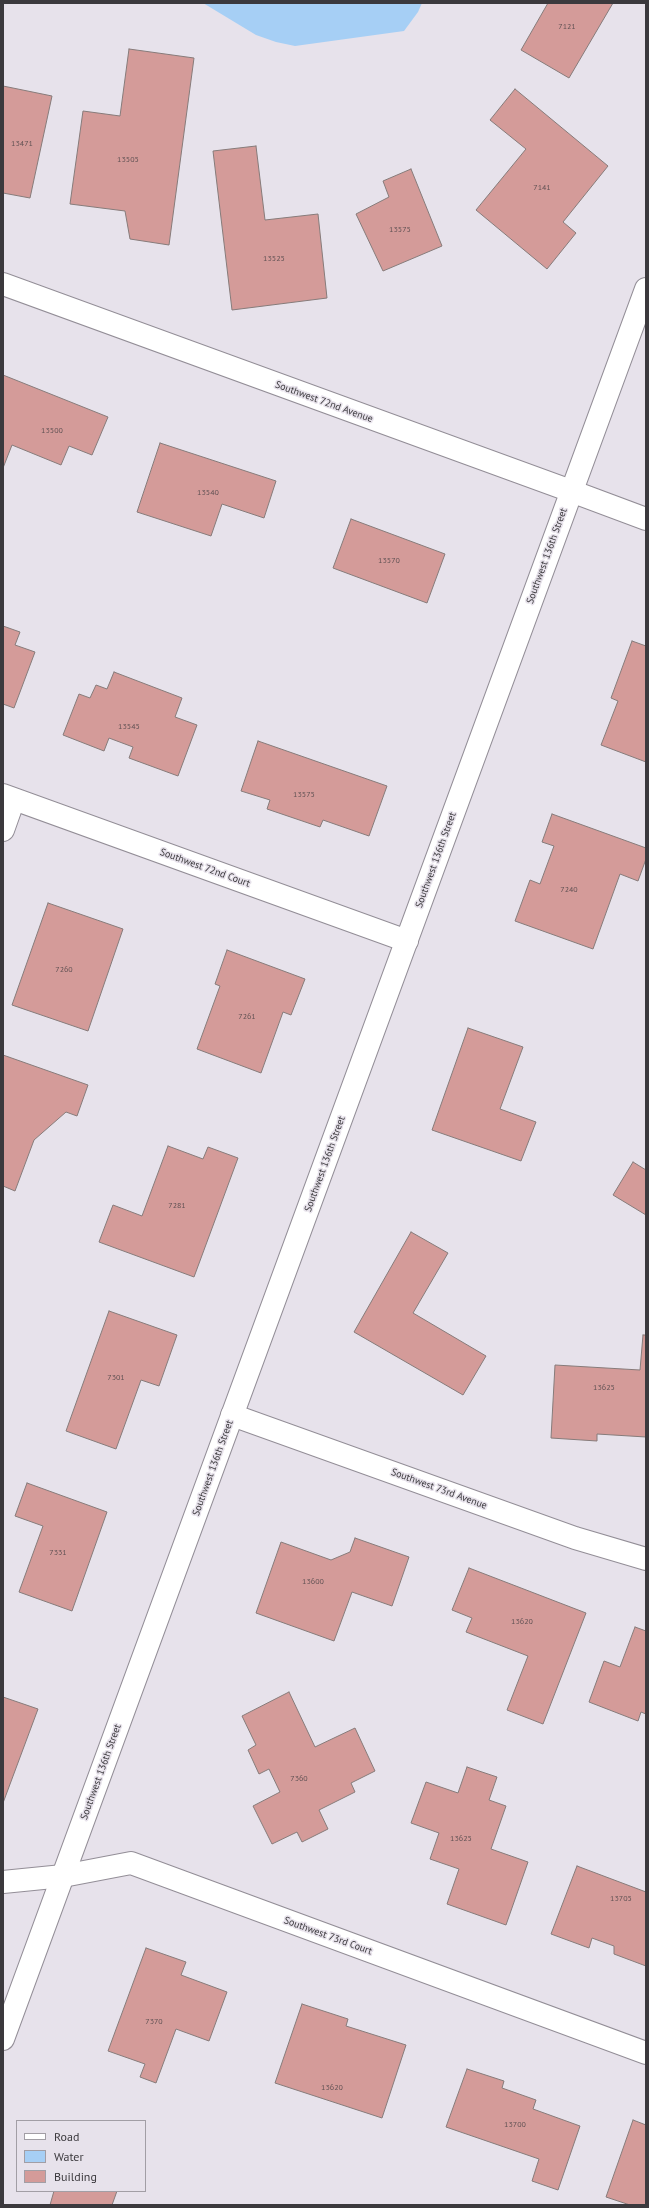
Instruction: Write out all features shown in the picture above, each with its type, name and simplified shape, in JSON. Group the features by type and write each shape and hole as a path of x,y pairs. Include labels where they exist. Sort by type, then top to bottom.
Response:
{"street":[{"name":"Southwest 72nd Avenue","path":"3,284 646,519"},
{"name":"Southwest 136th Street","path":"3,2039 646,289"},
{"name":"Southwest 72nd Court","path":"9,797 407,941"},
{"path":"3,830 9,797"},
{"name":"Southwest 73rd Avenue","path":"232,1415 575,1538 646,1559"},
{"name":"Southwest 73rd Court","path":"3,1882 63,1876 130,1864 646,2053"}],"water":[{"path":"203,3 422,3 418,12 404,31 295,46 276,42 256,35"}],"building":[{"path":"548,3 613,3 569,78 521,50"},
{"path":"129,49 194,58 169,245 130,239 125,211 70,204 83,111 120,116"},
{"path":"3,86 52,96 30,198 3,193"},
{"path":"515,89 608,166 563,222 576,233 547,269 476,210 526,149 490,120"},
{"path":"256,146 265,220 318,214 327,298 232,310 213,151"},
{"path":"411,169 442,246 383,271 356,214 389,197 383,181"},
{"path":"3,375 108,417 92,455 69,446 61,465 12,445 3,468"},
{"path":"160,443 276,481 264,518 222,504 211,536 137,512"},
{"path":"351,519 445,554 427,603 333,568"},
{"path":"3,626 20,632 15,645 35,652 14,708 3,704"},
{"path":"632,641 646,646 646,762 601,745 618,701 611,698"},
{"path":"114,672 182,698 175,717 197,725 178,776 129,758 133,747 109,738 104,751 63,735 79,694 90,698 96,685 107,689"},
{"path":"258,741 387,786 369,836 323,820 320,827 267,809 270,800 241,791"},
{"path":"552,814 646,848 646,859 638,881 620,874 593,949 515,921 530,880 540,884 554,846 542,842"},
{"path":"48,903 123,929 88,1031 12,1005"},
{"path":"227,950 305,979 291,1015 283,1012 261,1073 197,1049 220,986 215,984"},
{"path":"468,1028 523,1047 500,1109 536,1122 521,1161 432,1130"},
{"path":"3,1055 88,1085 77,1116 66,1112 34,1140 15,1191 3,1186"},
{"path":"168,1146 203,1159 208,1147 238,1158 194,1277 99,1242 113,1205 142,1216"},
{"path":"633,1162 646,1170 646,1215 613,1195"},
{"path":"411,1232 448,1253 413,1313 486,1356 463,1395 354,1332"},
{"path":"109,1311 177,1335 159,1386 141,1380 116,1449 66,1431"},
{"path":"643,1335 646,1335 646,1437 597,1434 597,1441 551,1438 555,1365 640,1370"},
{"path":"27,1483 107,1512 72,1611 19,1592 43,1526 15,1516"},
{"path":"355,1538 409,1557 392,1606 352,1592 334,1641 256,1613 281,1542 331,1560 350,1552"},
{"path":"469,1568 586,1613 543,1724 507,1710 528,1656 466,1632 472,1618 452,1610"},
{"path":"635,1627 646,1631 646,1714 641,1712 638,1721 589,1702 604,1661 620,1667"},
{"path":"289,1692 315,1747 355,1728 375,1771 351,1783 355,1792 319,1810 328,1829 302,1842 297,1832 272,1844 253,1806 280,1792 269,1769 259,1774 248,1750 256,1745 242,1716"},
{"path":"3,1697 38,1709 3,1803"},
{"path":"467,1767 497,1777 489,1800 506,1806 491,1849 528,1862 506,1925 447,1904 459,1869 430,1859 439,1833 411,1823 426,1782 458,1793"},
{"path":"577,1866 646,1892 646,1966 614,1954 614,1946 592,1938 589,1948 551,1934"},
{"path":"146,1948 186,1962 181,1975 227,1992 209,2041 176,2029 156,2083 140,2077 145,2064 108,2051"},
{"path":"302,2004 348,2019 346,2026 406,2045 382,2118 275,2083"},
{"path":"467,2069 504,2081 502,2088 536,2100 533,2109 580,2126 558,2190 532,2181 539,2159 446,2127"},
{"path":"633,2120 646,2125 646,2205 630,2205 606,2197"},
{"path":"54,2192 117,2192 112,2205 50,2205"}]}
